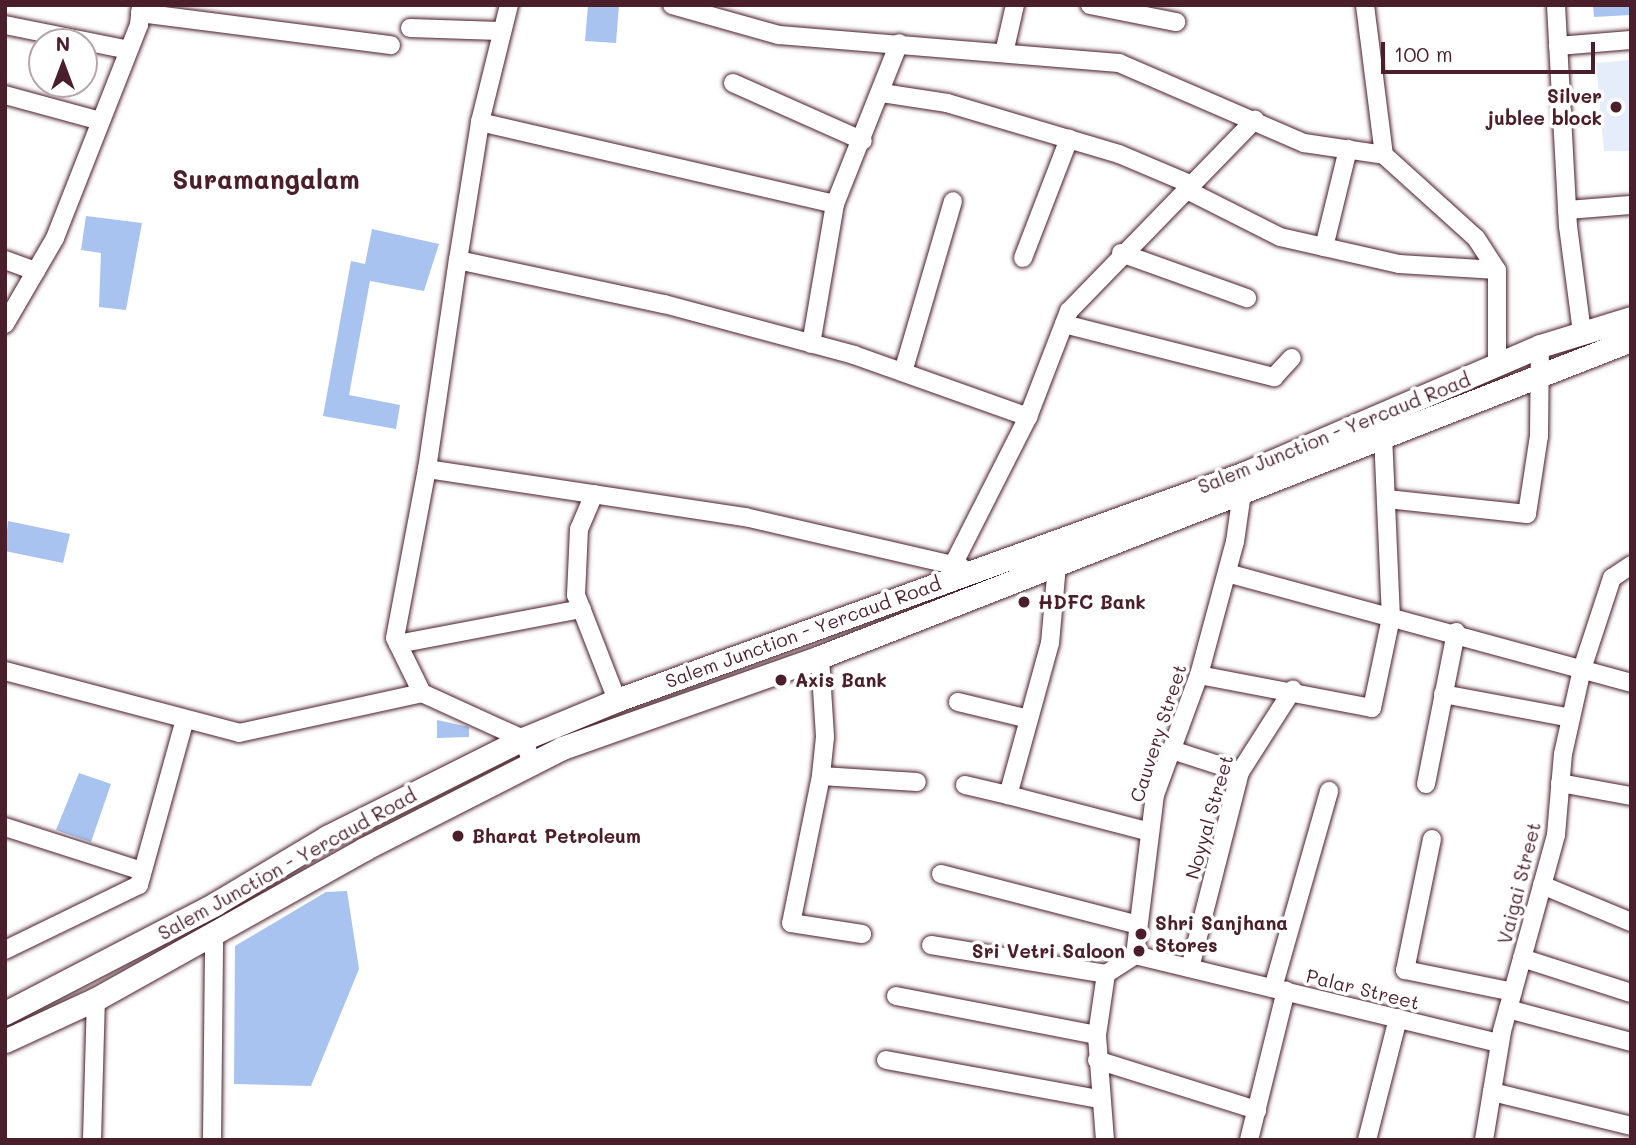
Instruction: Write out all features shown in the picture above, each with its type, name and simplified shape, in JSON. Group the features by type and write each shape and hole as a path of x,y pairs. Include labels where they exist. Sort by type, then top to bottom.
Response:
{"main road":[{"name":"Salem Junction - Yercaud Road","path":"5,1013 155,937 327,837 523,739 617,700 1245,472 1540,346 1631,318"},
{"path":"5,1041 96,999 532,762 820,657 1242,493 1542,372 1631,340"},
{"path":"980,568 984,593"}],"street":[{"path":"422,693 398,644 480,122 499,31 509,5"},
{"path":"671,5 779,35 1119,63 1304,143 1384,155 1476,238 1497,270 1497,365"},
{"path":"1004,53 1015,5"},
{"path":"1090,5 1177,22"},
{"path":"1365,5 1384,155"},
{"path":"1556,5 1567,210 1582,332"},
{"path":"5,324 55,238 129,50 141,9 391,45"},
{"path":"5,25 129,50"},
{"path":"410,28 499,31"},
{"path":"1558,46 1631,40"},
{"path":"811,344 835,204 863,141 899,43"},
{"path":"733,83 863,141"},
{"path":"882,93 947,103 1069,139 1187,187 1280,237 1399,264 1497,270"},
{"path":"5,95 101,121"},
{"path":"952,567 1028,417 1069,312 1121,253 1255,120"},
{"path":"480,122 835,204"},
{"path":"1023,258 1069,139"},
{"path":"1324,247 1348,149"},
{"path":"903,372 953,201"},
{"path":"1567,210 1631,205"},
{"path":"1121,253 1247,298"},
{"path":"5,260 36,271"},
{"path":"458,260 811,344 903,372 1028,417"},
{"path":"1064,324 1274,377 1292,358"},
{"path":"1387,499 1527,514 1542,372 1540,346"},
{"path":"1199,676 1293,690 1372,708 1391,618 1383,437"},
{"path":"427,469 745,517 952,567 980,568"},
{"name":"Cauvery Street","path":"1135,955 1135,924 1155,795 1199,676 1227,573 1242,493"},
{"path":"594,494 579,529 576,595 617,700"},
{"path":"1008,795 1050,643 1057,565"},
{"name":"Vaigai Street","path":"1485,1140 1500,1043 1510,1000 1556,835 1560,783 1582,669 1612,578 1627,571"},
{"path":"1227,573 1391,618 1456,632 1631,683"},
{"path":"398,644 582,610"},
{"path":"1426,784 1456,632"},
{"path":"820,657 825,737 821,776 791,923 862,934"},
{"path":"5,670 239,733 422,693 523,739 532,762"},
{"name":"Noyyal Street","path":"1190,968 1240,772 1293,690"},
{"path":"1443,694 1571,718"},
{"path":"958,702 1029,719"},
{"path":"5,950 139,885 185,719"},
{"path":"1172,750 1240,772"},
{"path":"821,776 917,782"},
{"path":"1560,783 1631,796"},
{"path":"965,785 1150,832"},
{"path":"1249,1140 1279,990 1329,791"},
{"path":"5,828 142,871"},
{"path":"1433,839 1405,970 1510,1000 1631,1042"},
{"path":"942,874 1135,924"},
{"path":"1542,885 1631,922"},
{"path":"212,1140 214,936"},
{"path":"930,945 1106,974 1135,955"},
{"name":"Palar Street","path":"1135,955 1500,1043"},
{"path":"1522,958 1631,993"},
{"path":"1105,1140 1098,1099 1097,1035 1106,974"},
{"path":"895,996 1097,1035"},
{"path":"92,1140 96,999"},
{"path":"1367,1140 1398,1018"},
{"path":"886,1060 1098,1099"},
{"path":"1097,1060 1257,1110"},
{"path":"1492,1092 1631,1126"}],"shaded area":[{"name":"Silver jublee block","path":"1631,60 1631,151 1604,151 1596,63"}],"building":[{"path":"588,5 619,5 616,43 585,41"},
{"path":"1593,5 1631,5 1631,15 1594,17"},
{"path":"86,216 142,223 126,310 99,307 101,253 81,250"},
{"path":"372,229 439,244 424,291 370,281 349,395 400,405 396,429 323,416 351,261 365,264"},
{"path":"8,521 70,534 63,563 5,551"},
{"path":"437,720 469,727 469,737 437,738"},
{"path":"79,773 111,784 91,842 56,830"},
{"path":"347,891 359,969 311,1086 234,1084 235,946 326,892"}],"place":[{"name":"Silver jublee block","path":"1616,107"},
{"name":"HDFC Bank","path":"1024,602"},
{"name":"Axis Bank","path":"781,680"},
{"name":"Bharat Petroleum","path":"458,836"},
{"name":"Shri Sanjhana Stores","path":"1141,934"},
{"name":"Sri Vetri Saloon","path":"1139,951"}],"district":[{"name":"Suramangalam","path":"266,180"}]}
